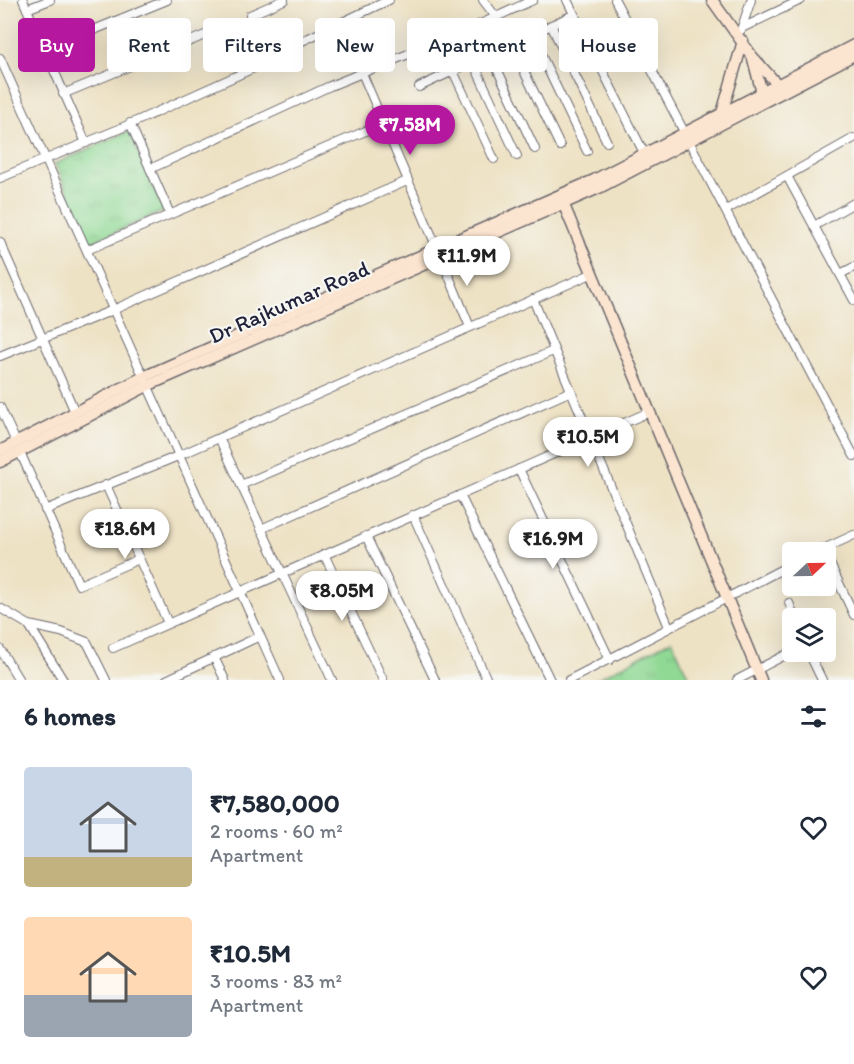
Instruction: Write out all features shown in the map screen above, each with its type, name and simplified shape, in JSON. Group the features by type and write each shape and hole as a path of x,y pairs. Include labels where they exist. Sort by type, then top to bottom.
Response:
{"main road":[{"path":"712,0 741,34 752,56 763,97"},
{"path":"724,117 741,34"},
{"name":"Dr Rajkumar Road","path":"0,462 18,447 75,412 561,200 599,188 687,136 763,97 854,45"},
{"name":"Dr Rajkumar Road","path":"779,88 854,55"},
{"path":"752,56 779,88"},
{"name":"Dr Rajkumar Road","path":"561,200 644,153 687,136"},
{"path":"561,200 759,675"},
{"name":"Dr Rajkumar Road","path":"0,451 18,447 145,381"}],"street":[{"path":"23,0 31,18"},
{"path":"27,9 50,0"},
{"path":"95,30 167,0"},
{"path":"250,15 281,0"},
{"path":"303,41 389,0"},
{"path":"483,0 496,17"},
{"path":"150,169 330,86 533,0"},
{"path":"567,0 644,153"},
{"path":"615,0 854,456"},
{"path":"741,34 751,0"},
{"path":"741,34 801,0"},
{"path":"547,26 574,14"},
{"path":"550,25 607,142"},
{"path":"63,94 203,36"},
{"path":"0,58 280,680"},
{"path":"547,67 587,151"},
{"path":"54,72 86,143"},
{"path":"0,178 86,143 245,72"},
{"path":"420,87 451,72"},
{"path":"453,72 494,159"},
{"path":"478,72 517,156"},
{"path":"499,72 535,149"},
{"path":"524,72 560,146"},
{"path":"362,73 470,327"},
{"path":"130,123 170,214"},
{"path":"87,250 382,124"},
{"path":"726,210 854,138"},
{"path":"787,176 854,300"},
{"path":"0,356 113,310 407,181"},
{"path":"814,226 854,203"},
{"path":"0,242 75,412"},
{"path":"840,274 854,267"},
{"path":"45,510 178,456 591,274"},
{"path":"533,299 669,627"},
{"path":"241,485 554,351"},
{"path":"261,529 571,391"},
{"path":"0,407 79,585 139,559"},
{"path":"113,648 649,412"},
{"path":"219,438 332,680"},
{"path":"519,469 610,660"},
{"path":"106,485 168,623"},
{"path":"460,495 550,680"},
{"path":"412,515 487,680"},
{"path":"836,543 854,535"},
{"path":"366,536 435,680"},
{"path":"324,554 383,680"},
{"path":"569,680 782,569"},
{"path":"836,581 854,615"},
{"path":"789,603 791,608"},
{"path":"0,608 29,625 61,632 87,642 106,680"},
{"path":"29,625 63,680"},
{"path":"166,680 175,678 260,636"},
{"path":"0,650 19,680"},
{"path":"214,657 225,680"},
{"path":"737,680 759,675 782,659"},
{"path":"813,662 822,680"}],"green space":[{"path":"129,131 164,211 90,243 55,164"},
{"path":"672,640 690,680 595,680"}]}
